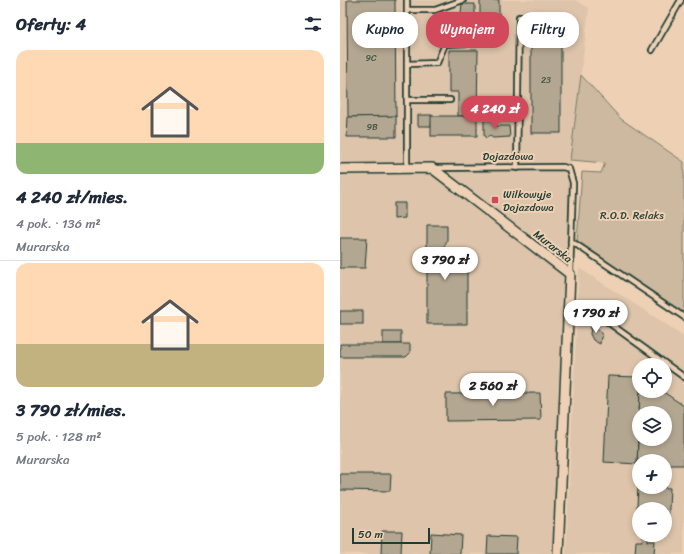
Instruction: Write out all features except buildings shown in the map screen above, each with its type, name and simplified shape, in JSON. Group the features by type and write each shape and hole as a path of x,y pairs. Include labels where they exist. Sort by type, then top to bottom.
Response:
{"street":[{"name":"Dojazdowa","path":"340,169 432,168"},
{"name":"Murarska","path":"432,168 489,210 570,274 558,554"}],"lane":[{"path":"407,0 407,168"},
{"path":"407,10 435,10 447,3 462,0"},
{"path":"652,50 681,0"},
{"path":"407,64 437,63 443,48"},
{"path":"517,168 519,48"},
{"path":"407,100 450,100"},
{"name":"Dojazdowa","path":"432,168 563,167 569,170 573,183 570,274"},
{"path":"571,241 684,317"},
{"path":"569,301 598,315 684,377"}],"shaded area":[{"path":"340,0 575,0 589,8 569,169 572,273 558,554 340,554"},
{"path":"579,268 684,336 684,554 566,554"}],"green space":[{"name":"R.O.D. Relaks","path":"581,75 621,119 684,162 684,313 577,241 582,172 601,173 605,163 570,160"}],"place":[{"name":"Wilkowyje Dojazdowa","path":"495,200"}]}
